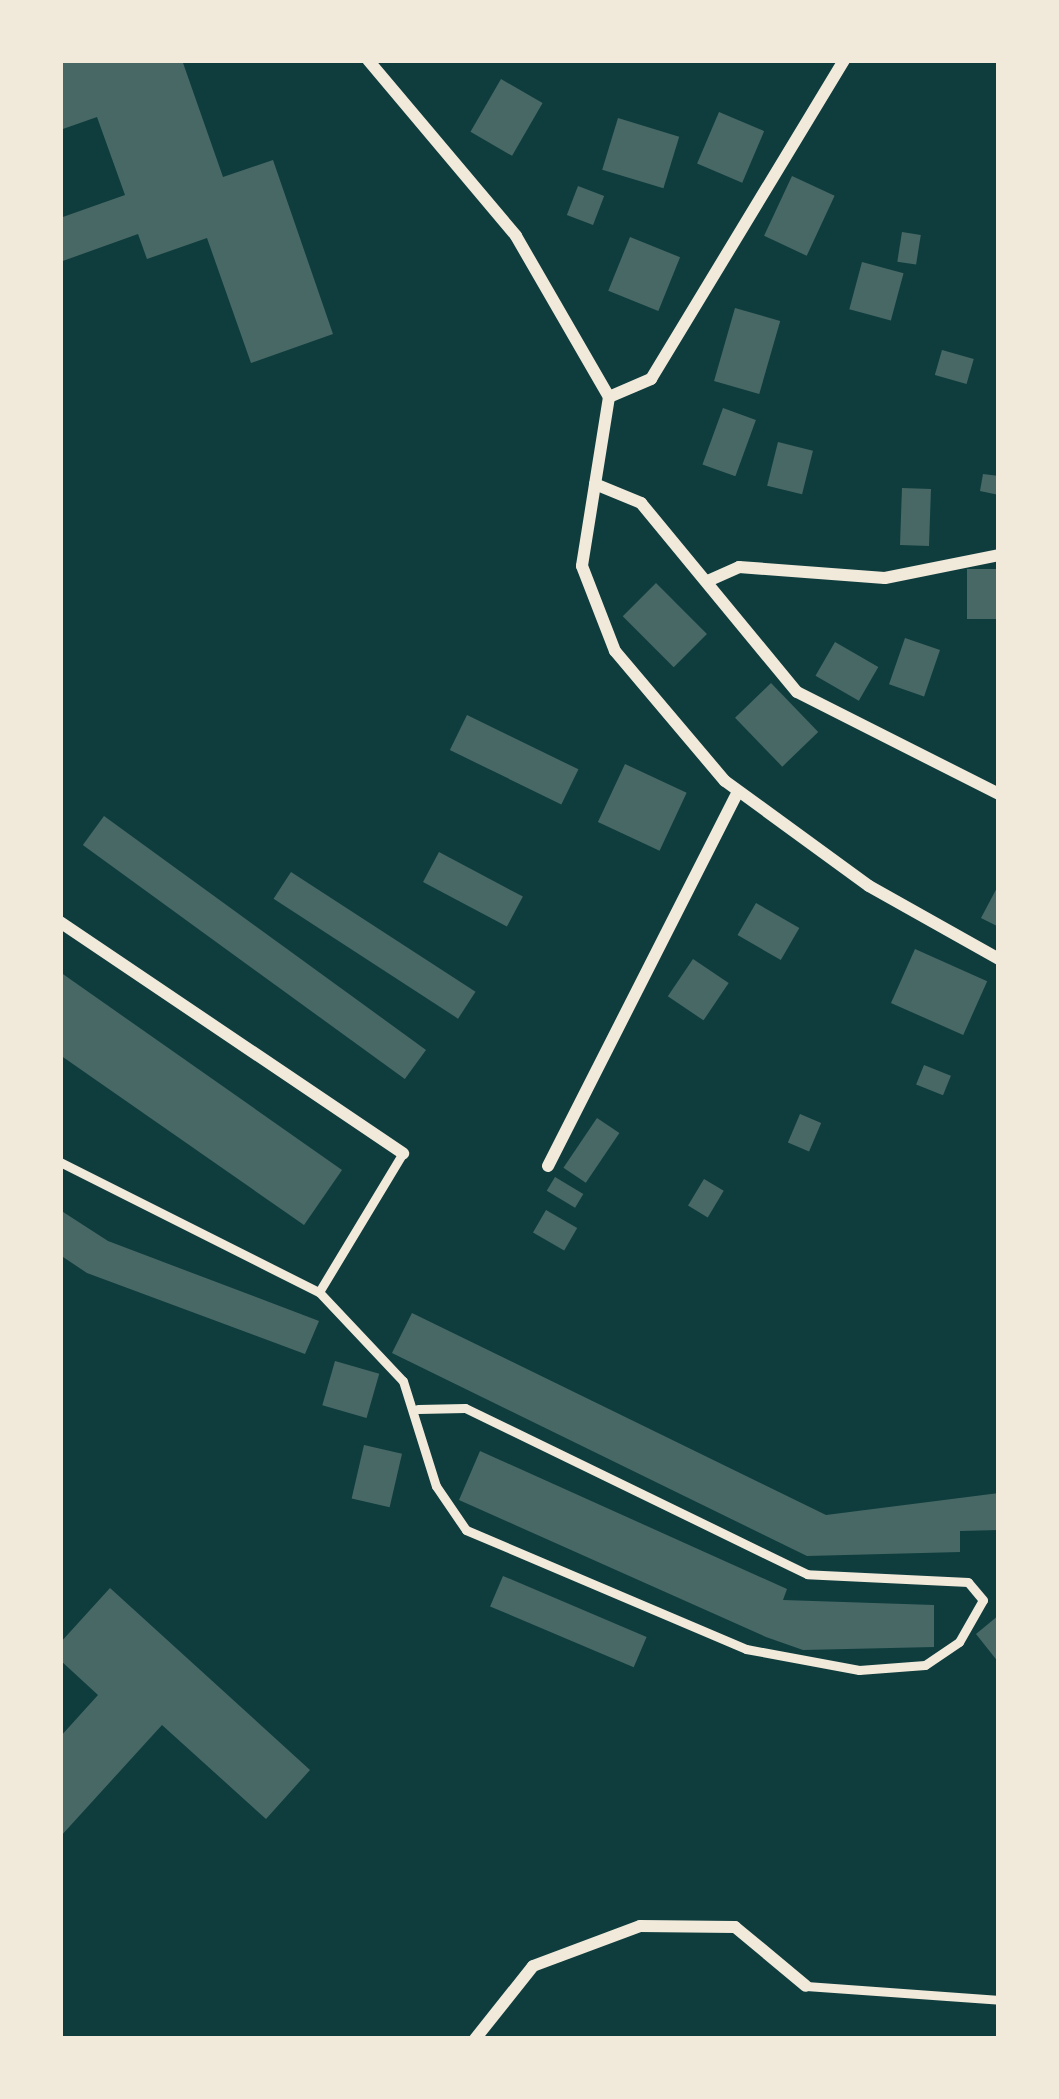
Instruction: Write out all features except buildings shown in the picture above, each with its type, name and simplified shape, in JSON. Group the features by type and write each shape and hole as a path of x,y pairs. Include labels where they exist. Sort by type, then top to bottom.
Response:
{"street":[{"path":"368,60 516,236 609,397 582,566 615,650 738,791 869,886 999,959"},
{"path":"609,397 651,379 844,60"},
{"path":"595,484 641,502 710,580 797,692 999,794"},
{"path":"710,580 739,566 885,578 999,555"},
{"path":"548,1166 738,791"},
{"path":"60,922 403,1153"},
{"path":"475,2039 533,1966 640,1926 735,1927 806,1986"}],"lane":[{"path":"319,1292 403,1153"},
{"path":"60,1162 319,1292 371,1340 418,1409 436,1486 466,1530 746,1648 859,1670 925,1665 959,1642 982,1600 968,1582 807,1574 465,1408 418,1409"},
{"path":"806,1986 999,2000"}]}
